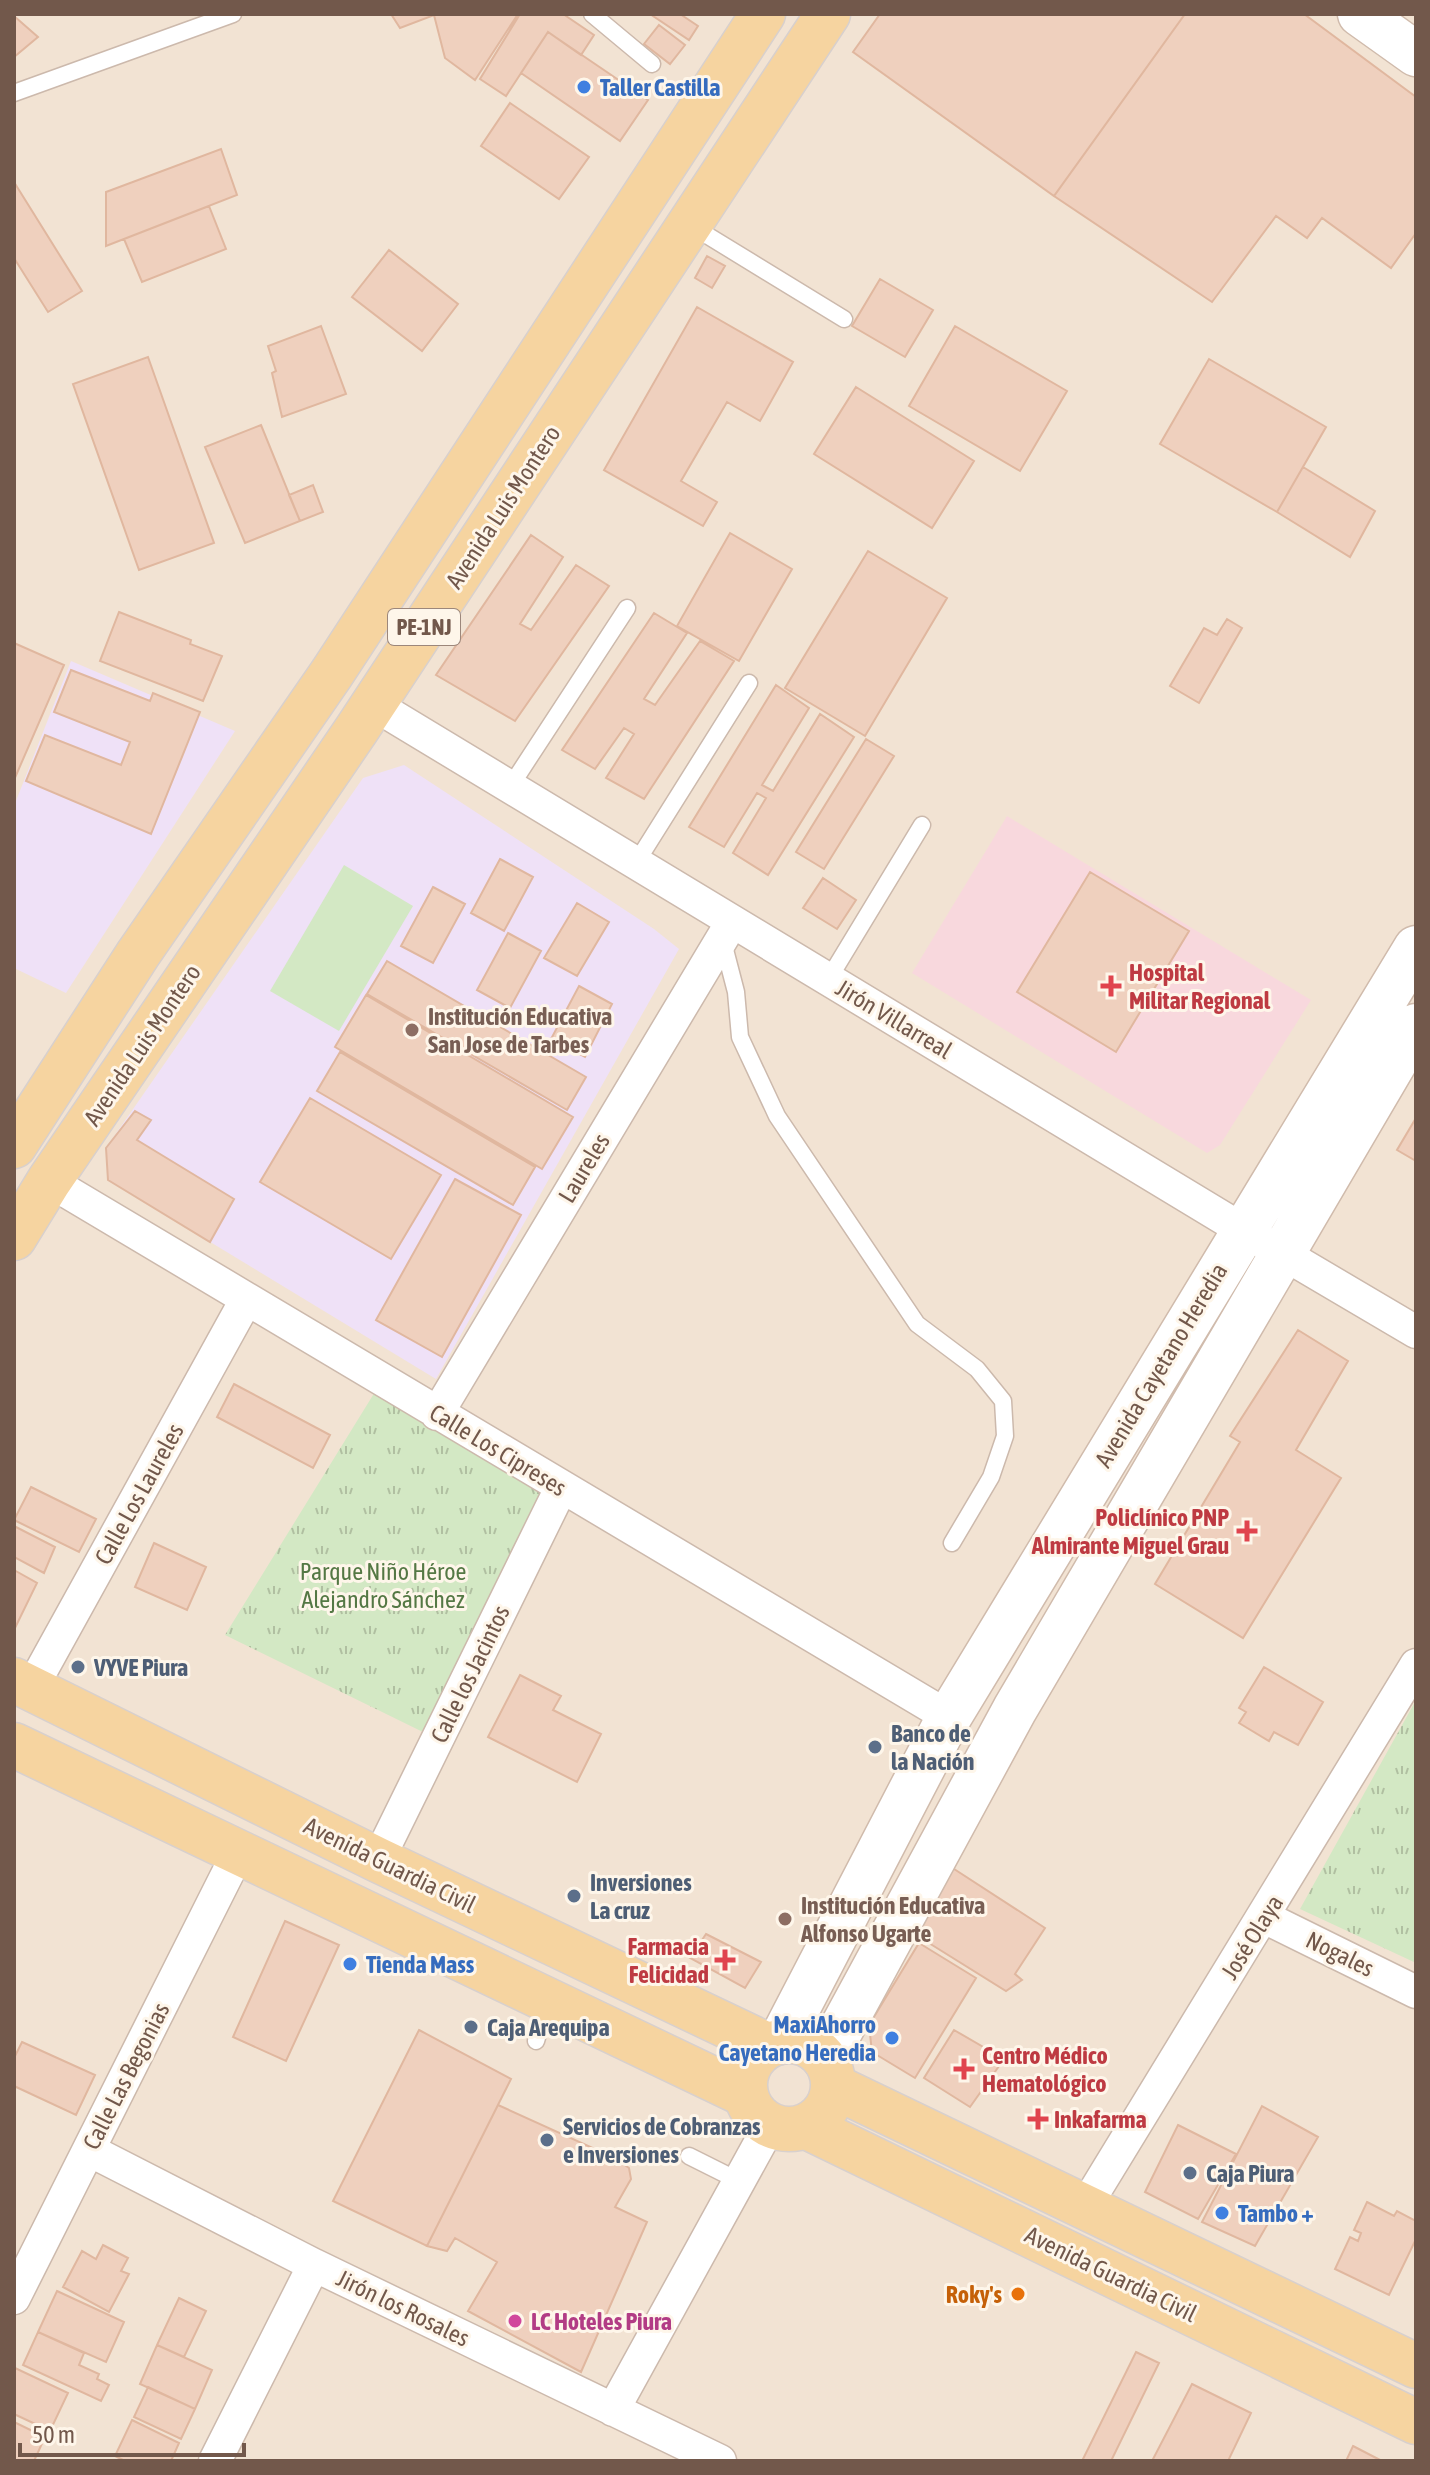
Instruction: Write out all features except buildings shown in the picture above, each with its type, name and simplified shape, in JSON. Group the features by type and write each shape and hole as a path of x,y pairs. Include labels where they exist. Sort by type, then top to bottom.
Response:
{"main road":[{"name":"PE-1NJ","path":"14,1146 138,954 332,673 763,14"},
{"name":"Avenida Luis Montero","path":"14,1238 49,1181 373,704 828,14"},
{"path":"1360,14 1416,54"},
{"path":"734,58 780,87"},
{"name":"Avenida Cayetano Heredia","path":"774,2044 949,1717 1416,948"},
{"name":"Avenida Cayetano Heredia","path":"829,2072 1015,1709 1416,1026"},
{"name":"Avenida Guardia Civil","path":"23,1684 378,1860 570,1952 774,2044"},
{"name":"Avenida Guardia Civil","path":"14,1745 238,1853 542,2021 774,2115 1416,2422"},
{"path":"542,2021 570,1952"},
{"path":"774,2044 804,2044 829,2072 826,2110 774,2115 744,2084 751,2062 774,2044"},
{"name":"Avenida Guardia Civil","path":"829,2072 1085,2207 1416,2366"},
{"path":"1323,2377 1343,2331"}],"street":[{"name":"Jirón Villarreal","path":"373,704 636,863 727,930 828,980 1416,1332"},
{"name":"Laureles","path":"437,1414 727,930"},
{"name":"Calle Los Cipreses","path":"49,1181 949,1717"},
{"name":"Calle Los Laureles","path":"23,1684 246,1300"},
{"name":"Calle los Jacintos","path":"378,1860 561,1488"},
{"name":"José Olaya","path":"1085,2207 1416,1665"},
{"name":"Calle Las Begonias","path":"14,2298 238,1853"},
{"name":"Nogales","path":"1264,1917 1416,1992"},
{"path":"613,2410 774,2115"},
{"name":"Jirón los Rosales","path":"89,2150 314,2265 720,2461"},
{"path":"215,2461 314,2265"}],"lane":[{"path":"14,93 233,14"},
{"path":"592,14 652,64"},
{"path":"689,224 844,319"},
{"path":"510,787 627,608"},
{"path":"636,863 749,683"},
{"path":"828,980 922,825"},
{"path":"727,930 740,1037 777,1116 917,1324 977,1369 1003,1401 1005,1436 991,1477 952,1543"},
{"path":"689,2156 739,2181"}],"shaded area":[{"path":"14,14 1416,14 1416,2461 14,2461"},
{"path":"71,661 235,731 66,993 14,968 14,806"},
{"name":"Institución Educativa San Jose de Tarbes","path":"404,765 654,929 679,949 436,1379 108,1180 106,1148 363,778"},
{"name":"Hospital Militar Regional","path":"1007,816 1311,1000 1220,1145 1207,1153 912,973"}],"green space":[{"path":"344,865 413,906 339,1031 270,991"},
{"name":"Parque Niño Héroe Alejandro Sánchez","path":"378,1387 546,1488 427,1734 225,1635"},
{"path":"1416,1700 1416,1963 1300,1909"}],"place":[{"name":"Taller Castilla","path":"584,87"},
{"name":"Hospital Militar Regional","path":"1111,986"},
{"name":"Institución Educativa San Jose de Tarbes","path":"412,1030"},
{"name":"Policlínico PNP Almirante Miguel Grau","path":"1247,1531"},
{"name":"VYVE Piura","path":"78,1667"},
{"name":"Banco de la Nación","path":"875,1747"},
{"name":"Inversiones La cruz","path":"574,1896"},
{"name":"Institución Educativa Alfonso Ugarte","path":"785,1919"},
{"name":"Farmacia Felicidad","path":"725,1960"},
{"name":"Tienda Mass","path":"350,1964"},
{"name":"Caja Arequipa","path":"471,2027"},
{"name":"MaxiAhorro Cayetano Heredia","path":"892,2038"},
{"name":"Centro Médico Hematológico","path":"964,2069"},
{"name":"Inkafarma","path":"1038,2119"},
{"name":"Servicios de Cobranzas e Inversiones","path":"547,2140"},
{"name":"Caja Piura","path":"1190,2173"},
{"name":"Tambo +","path":"1222,2213"},
{"name":"Roky's","path":"1018,2294"},
{"name":"LC Hoteles Piura","path":"515,2321"}]}
